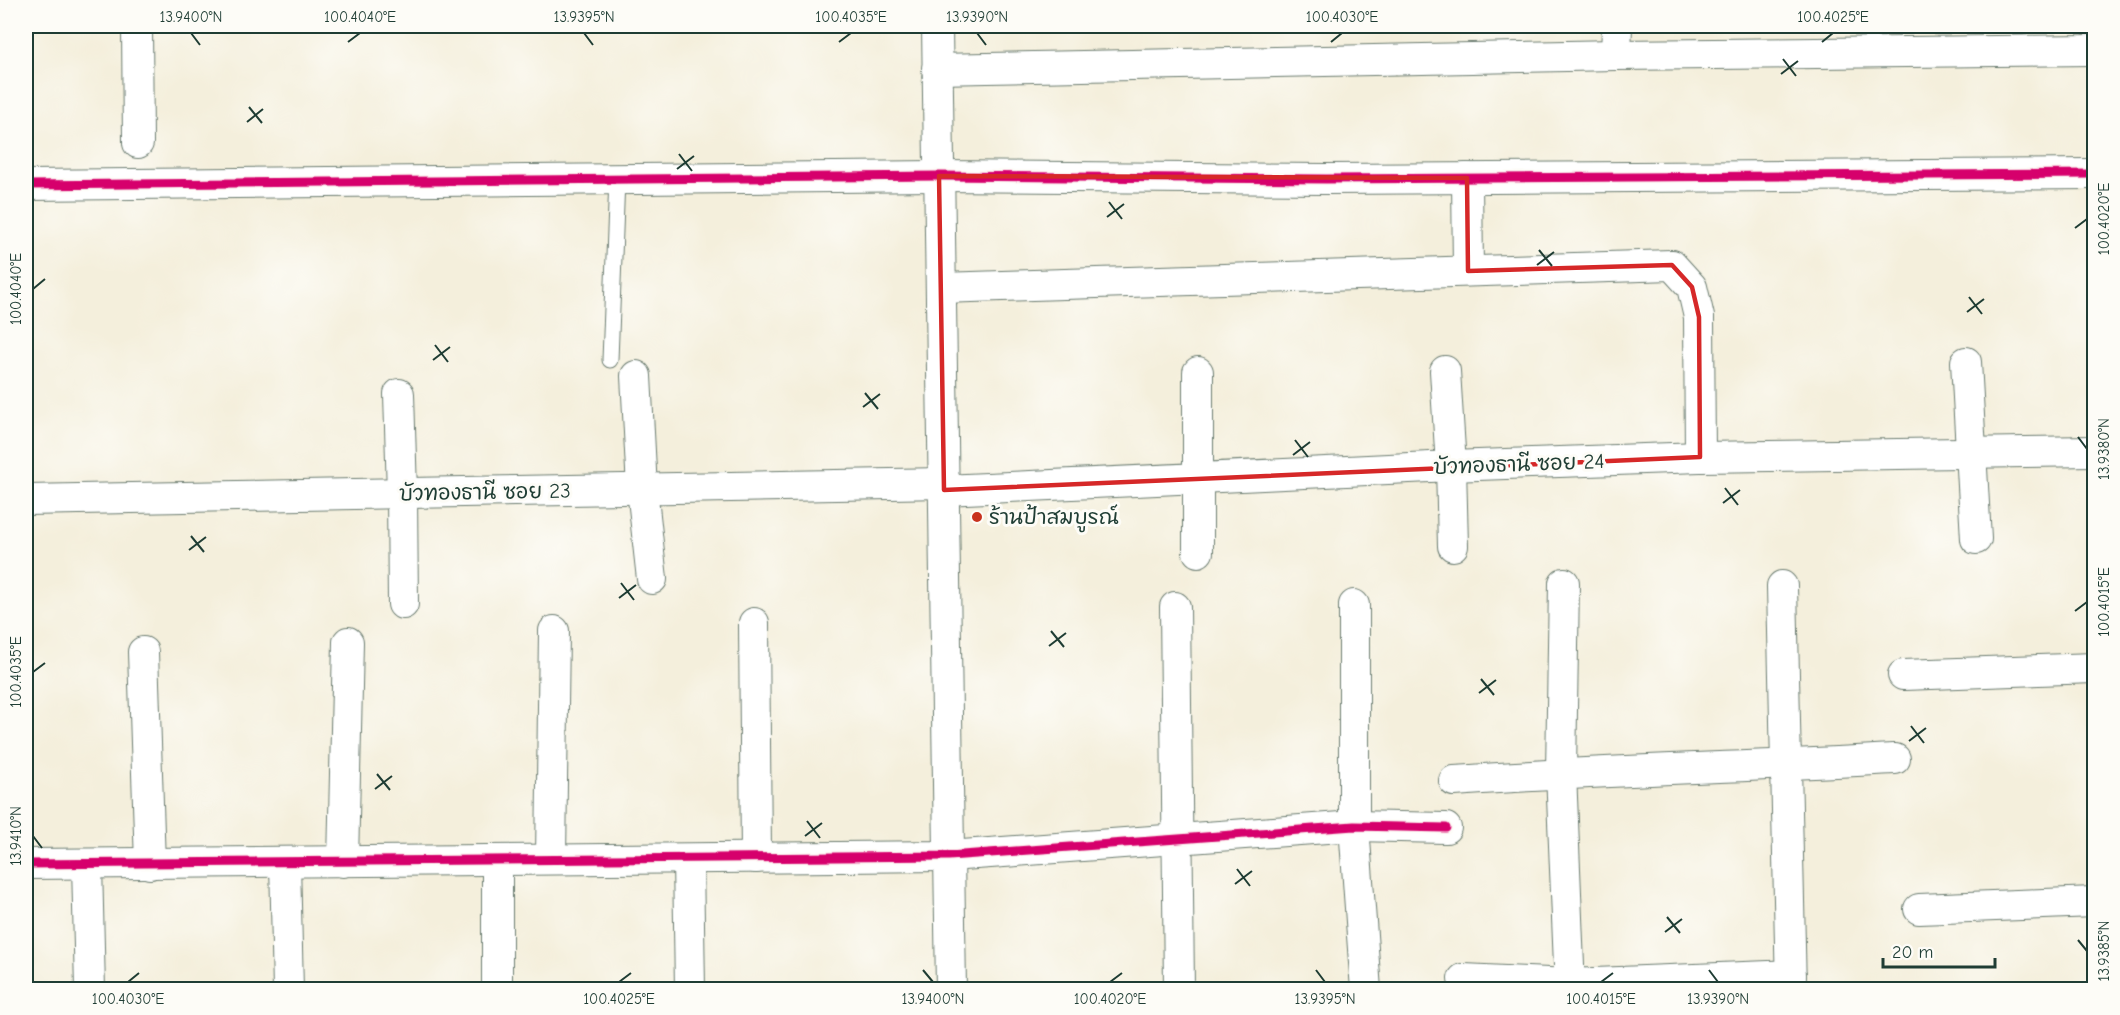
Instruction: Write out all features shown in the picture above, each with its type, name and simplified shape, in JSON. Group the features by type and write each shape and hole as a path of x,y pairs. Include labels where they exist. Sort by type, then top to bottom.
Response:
{"street":[{"path":"137,26 138,143"},
{"path":"937,26 951,990"},
{"path":"1616,55 1617,26"},
{"path":"937,69 1616,55 2094,50"},
{"path":"26,185 939,176 1467,178 2094,174"},
{"path":"1467,178 1468,271"},
{"path":"941,288 1672,265 1692,287 1699,317 1700,458"},
{"path":"1966,362 1976,539"},
{"path":"1445,371 1453,546"},
{"path":"1198,372 1198,552"},
{"path":"636,376 642,489 652,579"},
{"path":"399,394 403,604"},
{"name":"บัวทองธานี ซอย 24","path":"944,487 1700,458 2094,451"},
{"name":"บัวทองธานี ซอย 23","path":"26,500 642,489 944,487"},
{"path":"1564,584 1561,773 1570,987"},
{"path":"1463,979 1570,987 1791,982 1782,586"},
{"path":"1354,605 1354,826 1366,990"},
{"path":"1175,607 1179,990"},
{"path":"754,623 756,858"},
{"path":"551,858 554,631"},
{"path":"343,862 348,642"},
{"path":"143,652 150,864"},
{"path":"1903,675 2094,668"},
{"path":"1454,781 1561,773 1895,759"},
{"path":"26,864 949,856 1354,826 1446,828"},
{"path":"688,859 690,990"},
{"path":"497,860 497,990"},
{"path":"285,862 288,990"},
{"path":"87,864 90,990"},
{"path":"1919,909 2094,902"}],"lane":[{"path":"610,360 617,179"}],"highlighted area":[{"path":"939,176 1467,178 1468,271 1672,265 1692,287 1699,317 1700,457 944,490"}],"cycle path":[{"path":"26,185 939,176 1326,179 2094,174"},
{"path":"26,864 949,856 1354,826 1446,828"}],"place":[{"name":"ร้านป้าสมบูรณ์","path":"977,517"}]}
